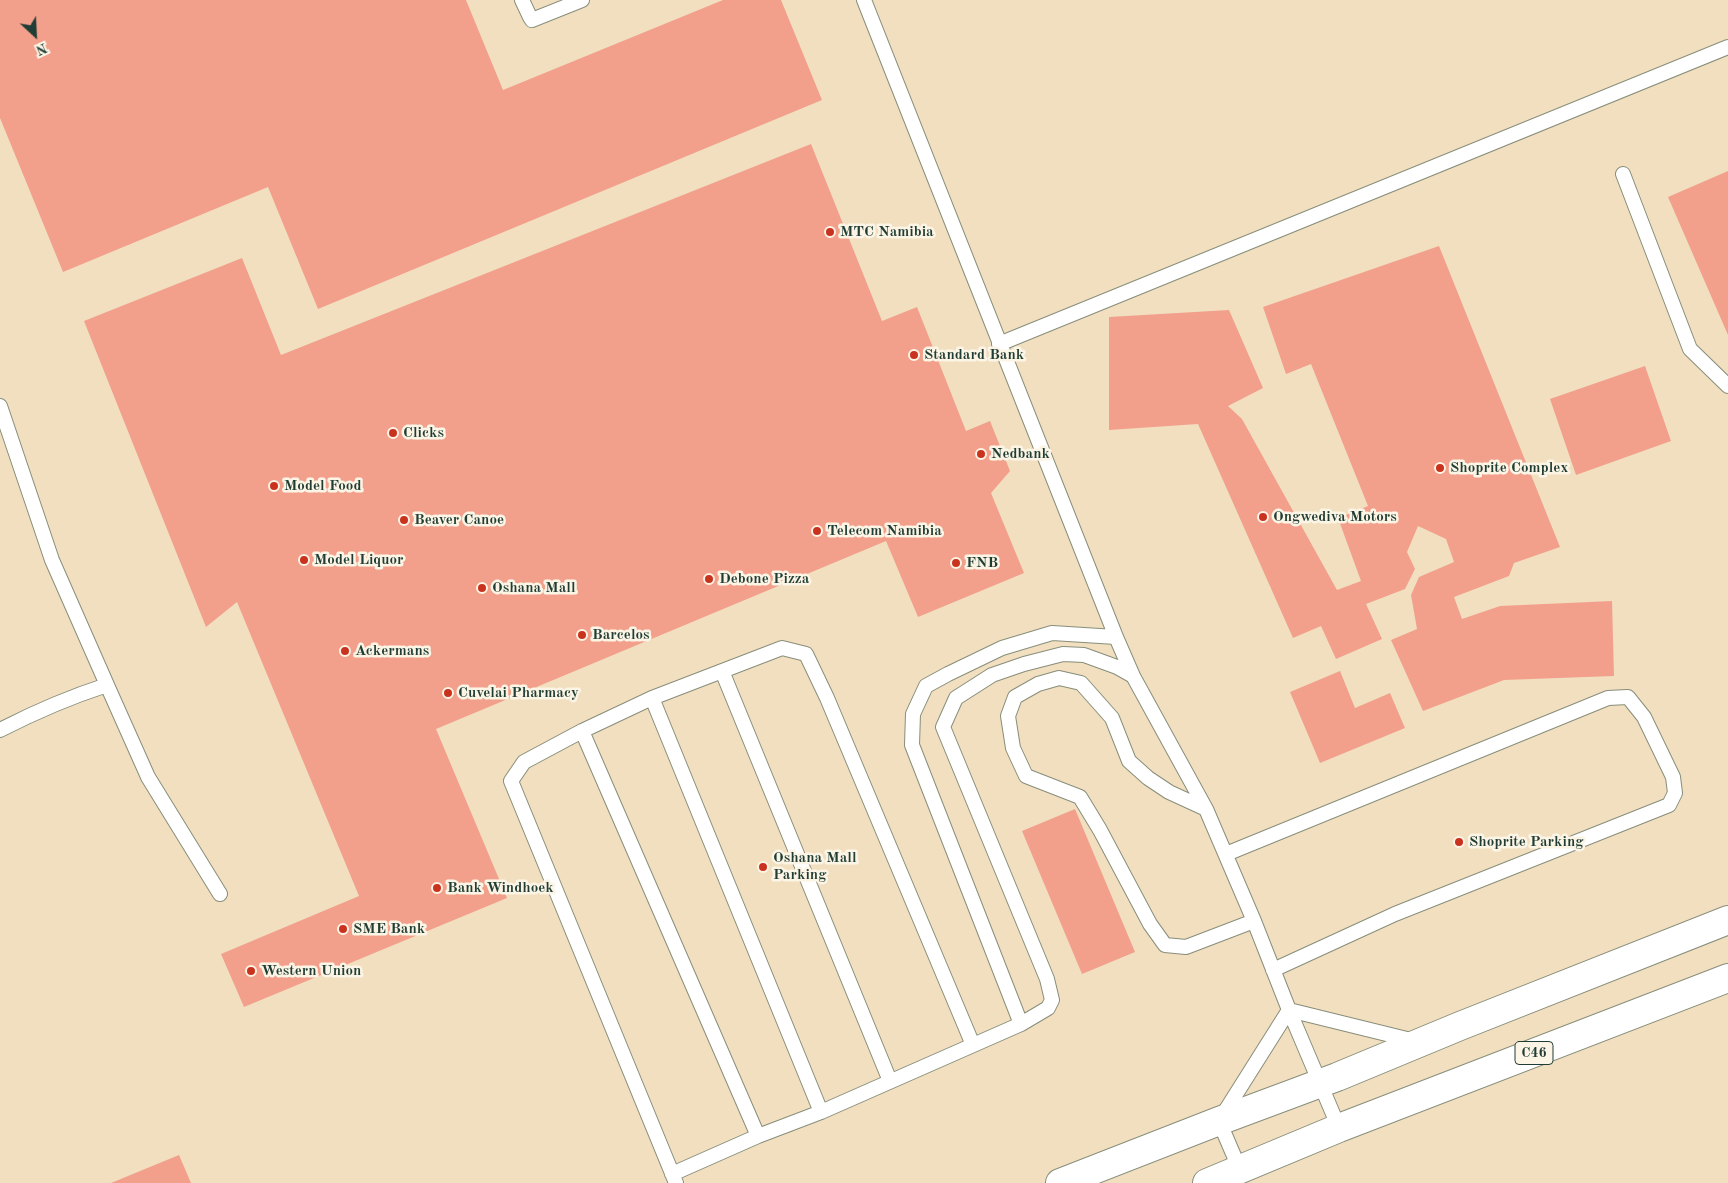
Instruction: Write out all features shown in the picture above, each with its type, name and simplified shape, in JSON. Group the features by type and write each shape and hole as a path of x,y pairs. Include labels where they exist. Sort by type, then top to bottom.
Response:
{"main road":[{"path":"1060,1183 1320,1083 1728,920"},
{"name":"C46","path":"1207,1183 1339,1128 1728,978"}],"lane":[{"path":"522,0 532,20 582,0"},
{"path":"864,0 1116,638 1133,676 1206,809 1339,1128"},
{"path":"999,344 1728,47"},
{"path":"1623,174 1690,349 1728,386"},
{"path":"0,406 52,560 148,777 220,894"},
{"path":"1020,1024 912,745 913,714 926,686 1002,648 1052,633 1116,638"},
{"path":"973,1045 827,698 806,654 782,648 652,698 582,731 524,762 511,781 674,1179 758,1136 821,1112 973,1045 1020,1024 1048,1008 1052,1000 1047,979 943,727 956,698 992,675 1024,664 1063,654 1084,655 1117,667 1133,676"},
{"path":"722,672 890,1081"},
{"path":"1206,809 1169,792 1129,762 1112,718 1081,683 1059,678 1038,684 1015,697 1008,716 1013,748 1026,776 1080,797 1100,830 1150,924 1165,945 1186,947 1254,921"},
{"path":"0,730 40,710 107,685"},
{"path":"1226,854 1608,698 1628,697 1644,717 1673,777 1675,793 1669,805 1395,914 1273,970"},
{"path":"652,698 821,1112"},
{"path":"582,731 758,1136"},
{"path":"1289,1010 1420,1043"},
{"path":"1240,1170 1219,1121 1289,1010"}],"building":[{"path":"0,0 466,0 503,90 723,0 781,0 822,100 318,309 268,187 63,272 0,118"},
{"name":"Oshana Mall","path":"811,144 882,321 917,307 966,431 990,421 1010,471 991,493 1024,573 918,617 886,541 436,729 507,898 244,1007 221,954 359,896 237,602 206,627 84,321 242,258 281,355"},
{"path":"1728,171 1728,335 1668,197"},
{"name":"Shoprite Complex","path":"1439,246 1560,547 1514,563 1509,576 1454,597 1462,619 1500,606 1612,601 1614,676 1504,680 1423,711 1391,640 1417,629 1411,595 1419,577 1454,562 1446,539 1418,526 1407,552 1415,569 1405,589 1366,604 1382,639 1336,659 1321,626 1293,638 1198,424 1109,430 1109,317 1229,310 1263,388 1228,406 1242,419 1337,590 1361,581 1338,518 1368,506 1311,364 1286,374 1263,307"},
{"path":"1645,366 1671,441 1576,475 1550,399"},
{"path":"1340,671 1355,708 1390,693 1405,728 1320,763 1290,692"},
{"path":"1075,809 1135,952 1082,974 1022,831"},
{"path":"179,1155 191,1183 111,1183"}],"place":[{"name":"MTC Namibia","path":"830,232"},
{"name":"Standard Bank","path":"914,355"},
{"name":"Clicks","path":"393,433"},
{"name":"Nedbank","path":"981,454"},
{"name":"Shoprite Complex","path":"1440,468"},
{"name":"Model Food","path":"274,486"},
{"name":"Ongwediva Motors","path":"1263,517"},
{"name":"Beaver Canoe","path":"404,520"},
{"name":"Telecom Namibia","path":"817,531"},
{"name":"Model Liquor","path":"304,560"},
{"name":"FNB","path":"956,563"},
{"name":"Debone Pizza","path":"709,579"},
{"name":"Oshana Mall","path":"482,588"},
{"name":"Barcelos","path":"582,635"},
{"name":"Ackermans","path":"345,651"},
{"name":"Cuvelai Pharmacy","path":"448,693"},
{"name":"Shoprite Parking","path":"1459,842"},
{"name":"Oshana Mall Parking","path":"763,867"},
{"name":"Bank Windhoek","path":"437,888"},
{"name":"SME Bank","path":"343,929"},
{"name":"Western Union","path":"251,971"}]}
